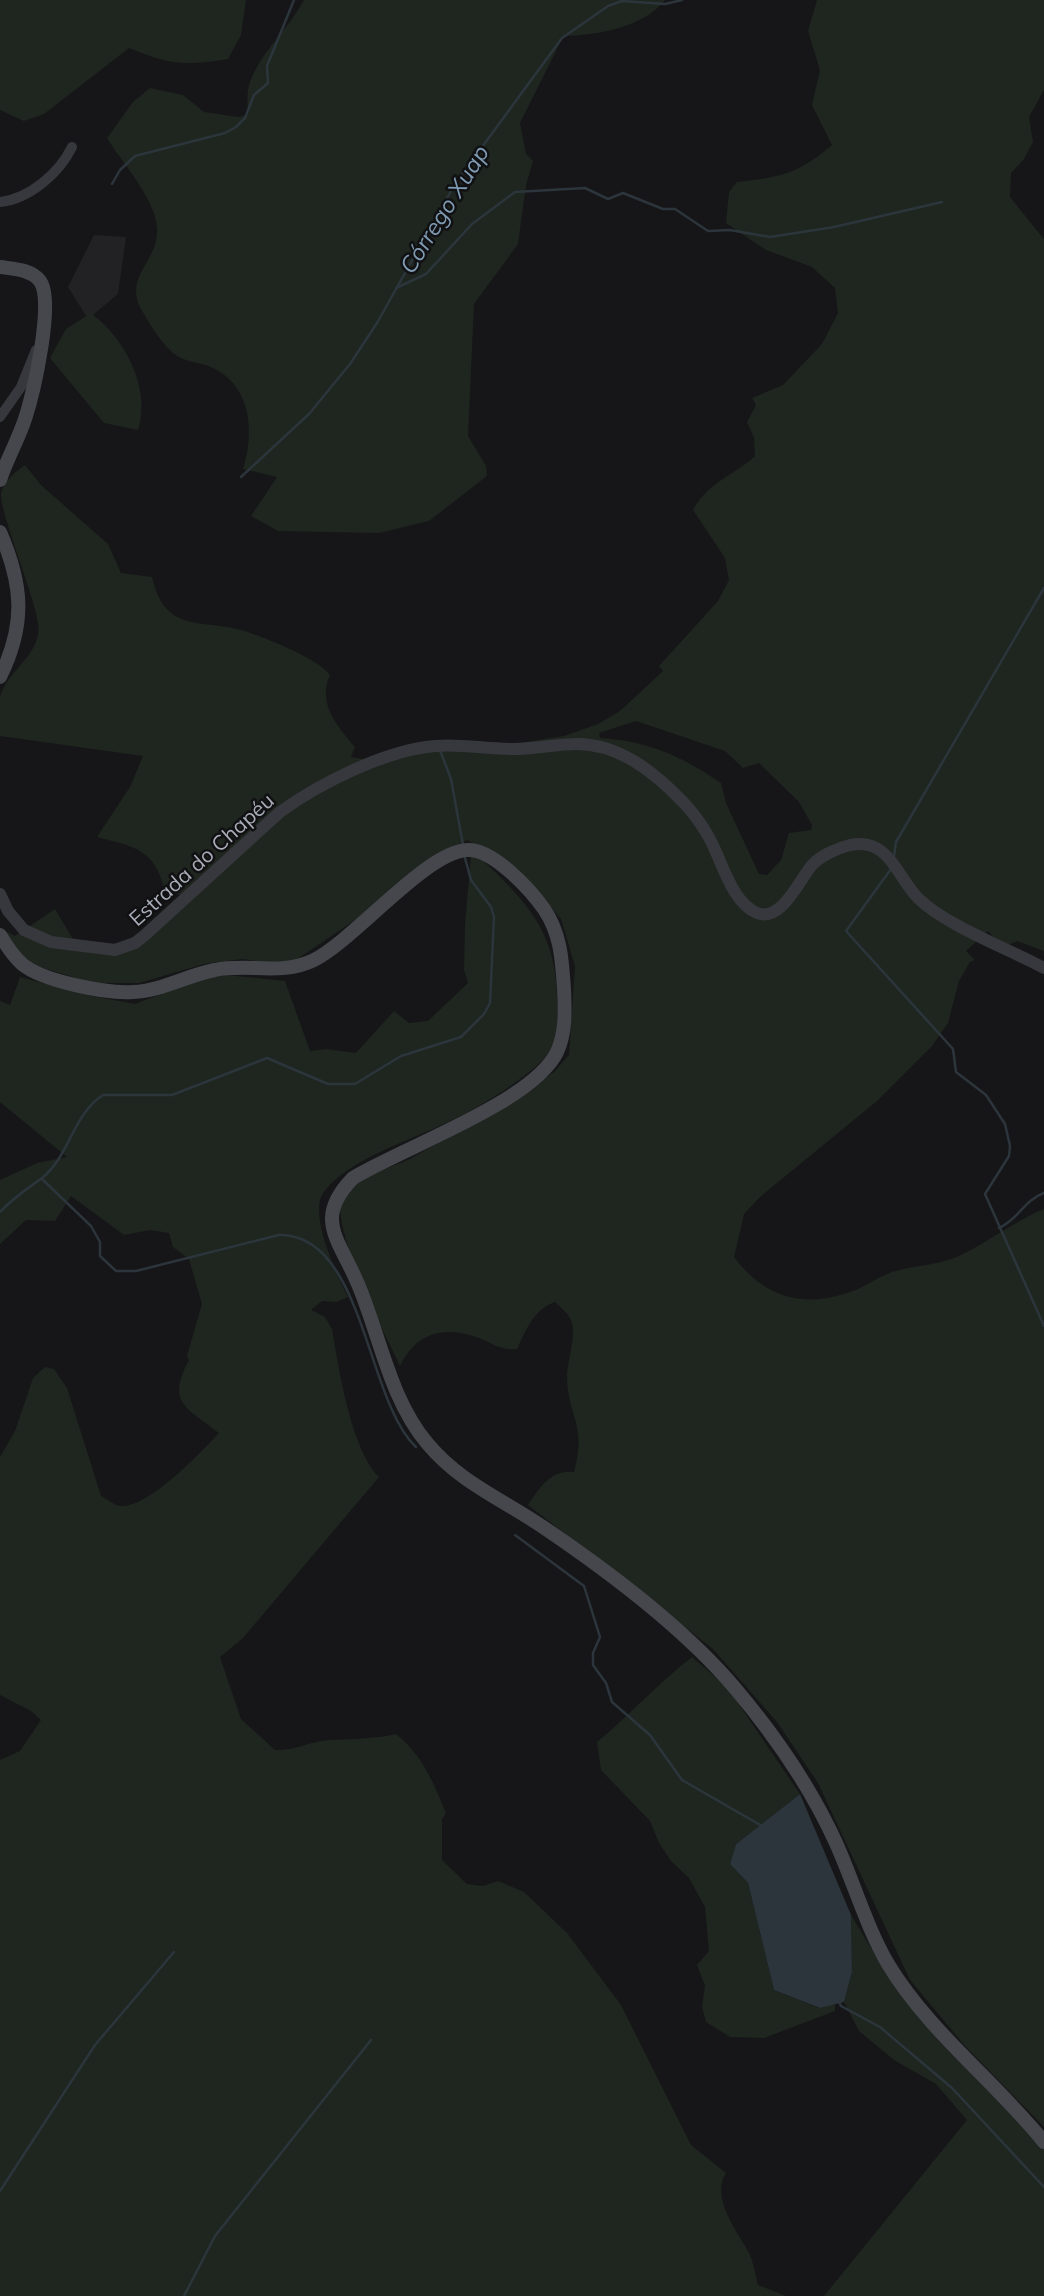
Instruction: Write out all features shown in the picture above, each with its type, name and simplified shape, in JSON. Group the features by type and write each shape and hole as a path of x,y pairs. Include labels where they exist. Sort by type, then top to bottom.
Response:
{"main road":[{"path":"0,267 22,270 40,280 46,309 25,419 0,480"},
{"path":"0,532 20,599 18,630 0,677"},
{"path":"0,934 22,964 47,977 134,992 215,970 277,969 314,960 373,916 439,860 466,850 494,859 542,907 556,928 562,952 565,1012 563,1035 556,1054 542,1071 515,1094 352,1178 337,1194 331,1207 336,1236 366,1304 403,1406 426,1442 459,1476 573,1549 668,1623 735,1688 821,1813 889,1965 932,2023 1000,2091 1044,2142"}],"street":[{"path":"0,202 34,188 54,175 65,163 72,147"},
{"path":"0,417 21,387 42,334"},
{"name":"Estrada do Chapéu","path":"0,894 16,923 34,936 99,950 127,947 145,935 280,811 339,778 404,752 432,746 514,749 577,744 609,749 654,775 683,802 707,832 735,890 751,909 760,914 768,914 789,899 815,862 831,852 865,844 878,847 888,855 913,893 936,912 1044,968"}],"shaded area":[{"path":"0,0 246,0 241,35 228,59 177,63 129,48 44,114 24,121 0,110"},
{"path":"304,0 665,0 645,17 620,28 565,36 562,39 520,123 526,154 533,161 526,185 518,244 474,304 468,436 486,466 487,476 429,521 379,533 278,531 251,516 277,477 243,469 248,442 247,414 244,401 229,379 207,365 181,358 172,352 144,314 136,290 156,242 155,218 138,182 107,138 133,102 150,88 183,95 204,112 238,117 248,115 248,90 255,71"},
{"path":"817,0 1044,0 1044,90 1029,117 1033,142 1024,159 1011,173 1010,197 1044,239 1044,951 1017,941 1004,947 988,931 966,951 975,960 970,962 959,981 948,1023 932,1046 877,1101 760,1197 744,1214 734,1257 747,1272 775,1292 790,1297 822,1299 858,1289 892,1272 959,1256 1044,1209 1044,2127 965,2046 910,1980 818,1783 777,1722 713,1649 528,1505 546,1481 559,1474 574,1472 579,1443 568,1391 568,1363 573,1329 567,1314 555,1302 548,1305 532,1321 517,1349 501,1347 464,1333 441,1332 431,1335 413,1346 400,1366 355,1267 342,1225 339,1204 360,1179 410,1159 522,1094 554,1072 569,1055 575,966 561,919 517,869 467,840 438,854 383,901 287,966 243,959 204,964 139,983 93,983 23,962 0,928 15,936 55,909 77,946 126,949 181,895 164,890 155,866 141,852 97,837 130,787 143,756 0,736 0,698 3,688 29,654 38,634 35,610 6,518 1,493 7,481 25,465 41,485 108,544 121,573 152,577 166,608 176,616 187,621 245,631 296,652 323,668 330,675 327,705 355,747 351,757 374,761 420,744 506,745 564,736 598,724 620,711 663,671 659,666 718,601 729,580 725,558 693,510 706,492 755,456 754,438 747,422 756,405 752,398 783,385 822,344 838,313 835,288 812,267 766,250 726,223 729,192 737,182 788,173 832,145 812,105 820,70 808,31","holes":["636,721 725,751 743,768 759,763 799,802 812,825 811,830 789,833 781,860 767,875 759,874 726,803 721,783 664,752 634,742 600,738 599,733"]},
{"path":"94,235 126,237 118,294 88,319 68,287"},
{"path":"91,313 115,336 132,365 141,397 138,430 104,423 50,358 66,329"},
{"path":"471,855 477,855 521,899 546,939 553,960 556,985 556,1047 533,1069 490,1099 446,1123 361,1162 332,1183 322,1195 319,1218 322,1232 348,1297 337,1302 322,1301 311,1310 325,1317 332,1329 354,1428 369,1464 379,1477 243,1638 220,1657 241,1719 275,1750 323,1741 396,1734 413,1751 432,1780 446,1813 442,1819 442,1860 467,1884 483,1886 498,1881 524,1892 567,1933 621,2005 691,2145 726,2173 721,2193 723,2204 751,2257 758,2285 786,2296 0,2296 0,1760 20,1751 41,1720 31,1711 0,1695 0,1457 15,1431 33,1378 45,1367 54,1369 67,1388 101,1496 120,1506 132,1504 159,1489 219,1433 189,1410 180,1395 179,1386 189,1360 187,1356 202,1304 189,1259 173,1247 169,1233 150,1230 124,1235 71,1196 55,1221 26,1220 0,1244 0,1180 37,1163 67,1157 0,1102 0,1001 10,1005 20,977 87,995 135,1004 200,979 226,975 285,981 310,1051 326,1049 356,1053 394,1011 409,1023 428,1021 468,983 464,970 465,924"},
{"path":"692,1657 727,1687 800,1794 736,1844 730,1864 748,1883 774,1990 819,2008 835,2004 835,2011 764,2038 730,2037 706,2022 702,2007 705,1986 697,1965 709,1951 705,1907 689,1878 671,1861 659,1843 650,1821 601,1770 597,1742"},
{"path":"800,1794 851,1915 852,1972 844,2002 820,2008 774,1990 748,1883 730,1864 736,1844"},
{"path":"851,1915 887,1974 1044,2148 1044,2296 824,2296 967,2120 936,2084 894,2060 859,2031 844,2002 852,1972"}],"waterway":[{"path":"112,184 120,170 135,156 225,133 245,118 254,95 268,83 267,66 294,0"},
{"name":"Córrego Xuap","path":"241,477 309,414 350,364 377,323 455,184 562,38 608,6 622,1 665,4 682,0"},
{"path":"396,288 426,274 472,224 515,192 585,188 608,199 623,193 663,209 675,209 708,231 730,230 770,237 834,227 942,202"},
{"path":"894,856 896,842 1044,588"},
{"path":"440,750 451,779 463,845"},
{"path":"0,1212 51,1169 85,1113 103,1095 172,1095 267,1058 328,1084 355,1084 401,1056 461,1037 484,1014 490,1003 494,917 491,907 471,880 465,858"},
{"path":"891,869 846,931 953,1049 956,1072 986,1095 1005,1124 1010,1146 1009,1156 985,1194 1044,1326"},
{"path":"42,1179 91,1226 100,1242 100,1256 116,1271 136,1271 279,1235 307,1242 329,1261 347,1289 385,1394 399,1425 416,1447"},
{"path":"999,1228 1031,1200 1044,1193"},
{"path":"515,1535 584,1586 600,1637 593,1653 593,1665 606,1683 612,1702 650,1735 682,1780 762,1826"},
{"path":"0,2191 95,2045 174,1952"},
{"path":"839,2002 841,2006 880,2027 952,2088 1044,2187"},
{"path":"184,2296 215,2236 371,2040"}]}
